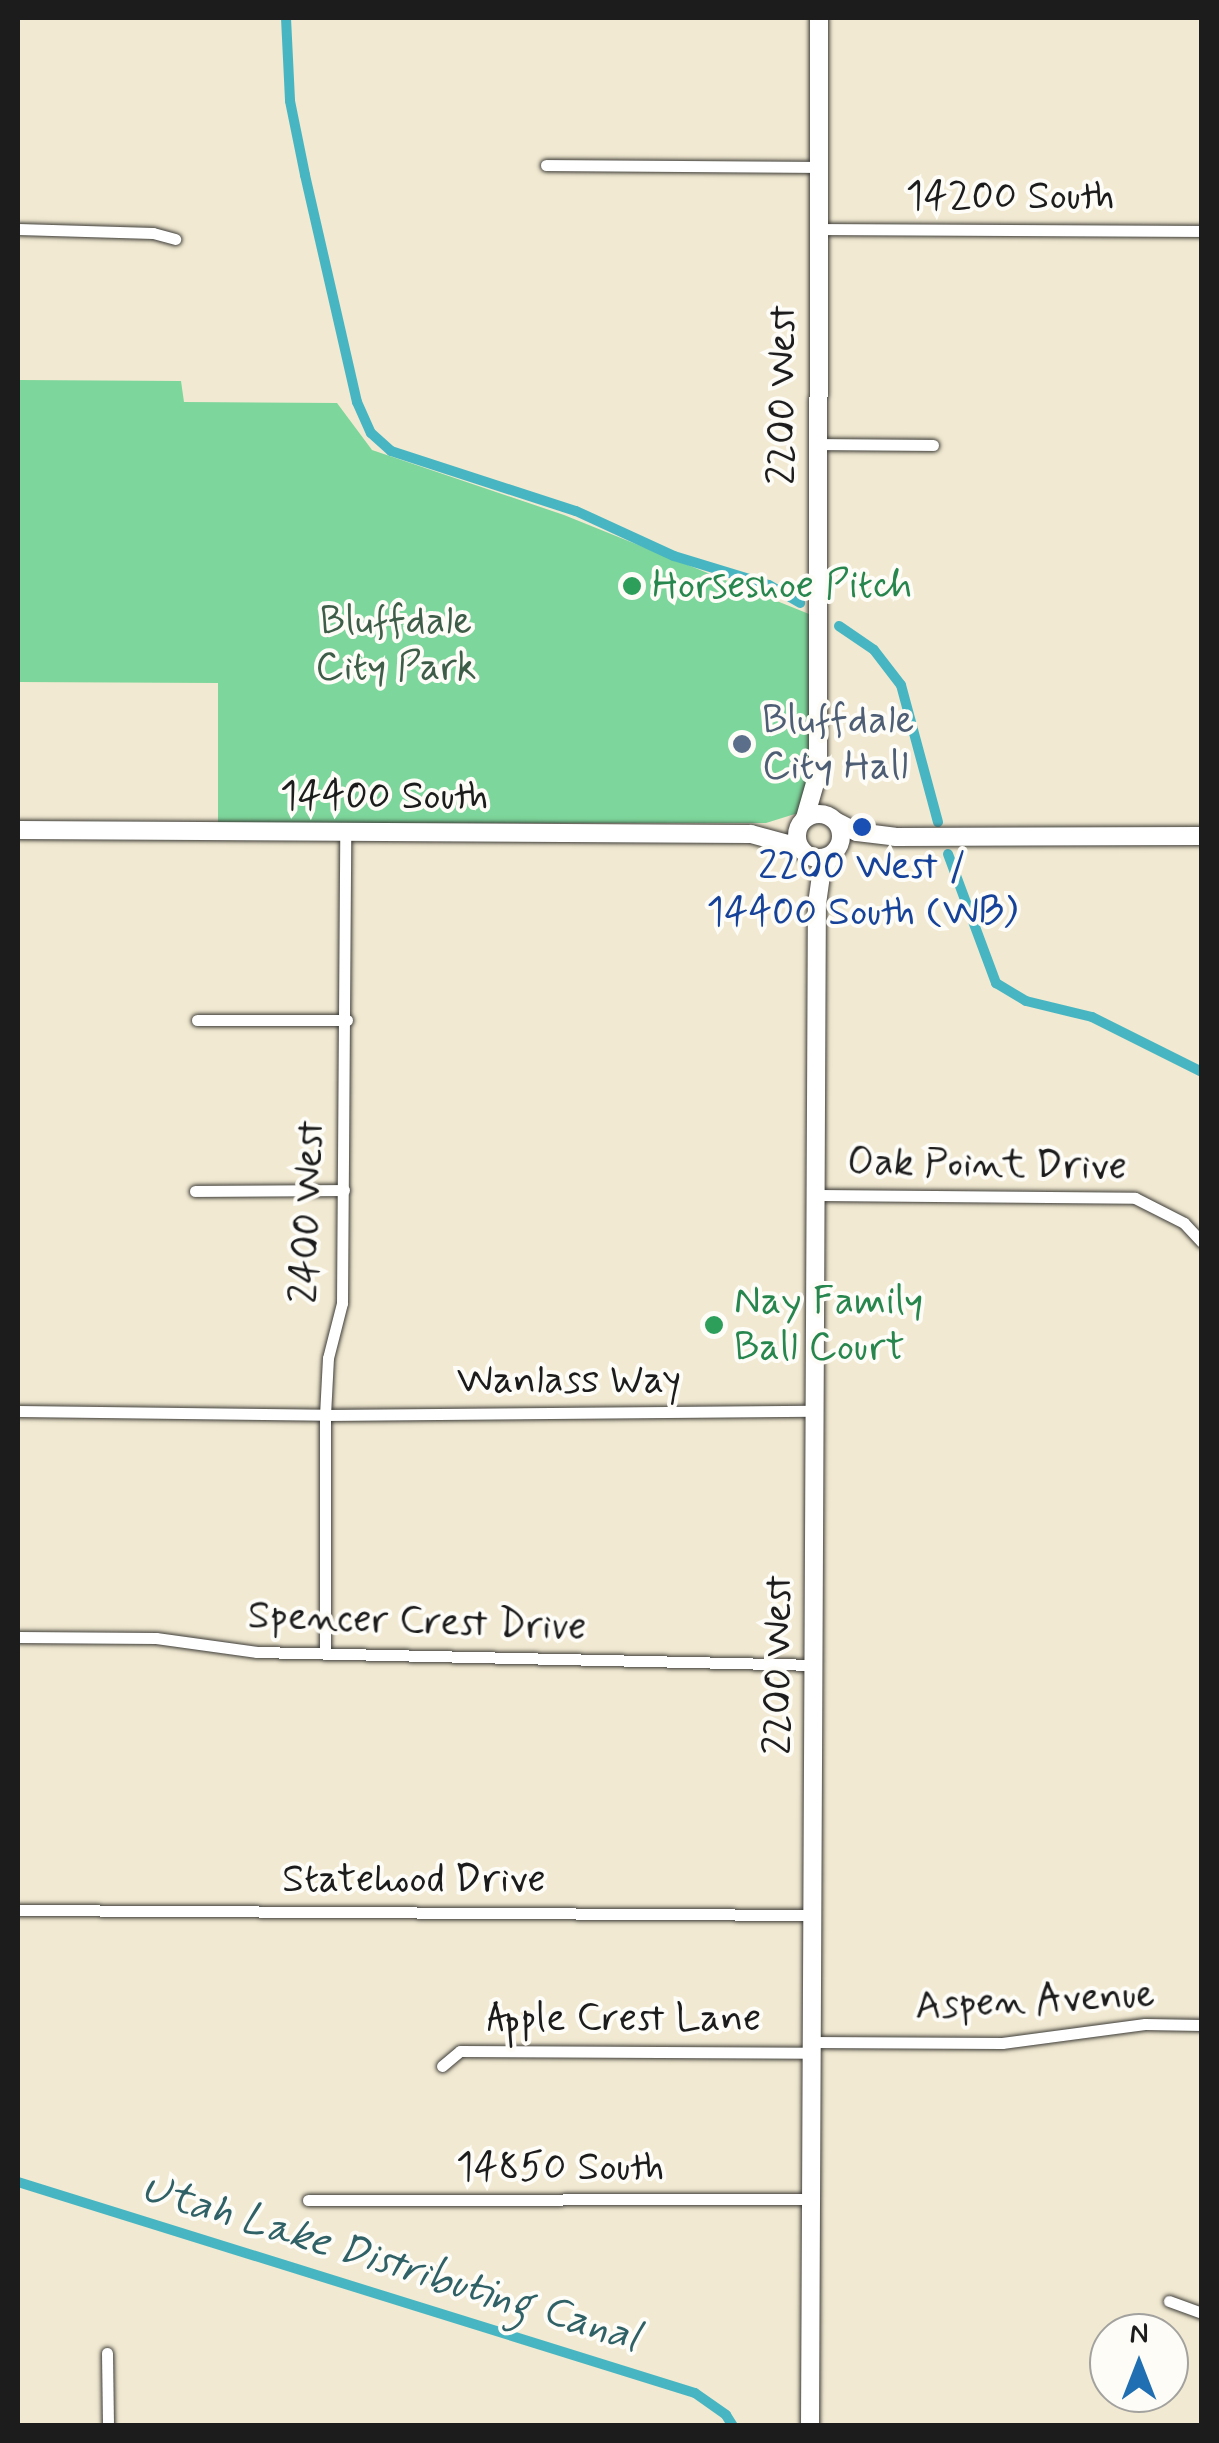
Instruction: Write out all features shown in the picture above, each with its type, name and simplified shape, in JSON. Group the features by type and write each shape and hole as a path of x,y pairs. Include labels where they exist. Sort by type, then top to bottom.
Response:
{"street":[{"name":"2200 West","path":"804,819 818,773 818,18"},
{"path":"546,165 819,167"},
{"path":"18,229 153,233 175,239"},
{"name":"14200 South","path":"819,229 1202,230"},
{"path":"818,444 933,446"},
{"name":"2200 West","path":"818,773 835,820"},
{"path":"894,838 817,858 801,850 796,834 804,819 818,813 857,832 894,838 1202,836"},
{"name":"14400 South","path":"18,830 751,834 804,819"},
{"path":"833,852 841,836 835,820"},
{"name":"2400 West","path":"325,1652 325,1415 328,1358 342,1304 347,1020 345,832"},
{"name":"14400 South","path":"751,834 801,850"},
{"name":"2200 West","path":"801,850 817,904"},
{"name":"2200 West","path":"810,2426 814,1411 819,1195 817,904 821,875 833,852"},
{"path":"197,1020 347,1020"},
{"path":"196,1191 344,1190"},
{"name":"Oak Point Drive","path":"819,1195 1135,1198 1184,1223 1202,1242"},
{"name":"Wanlass Way","path":"18,1412 325,1415 814,1411"},
{"name":"Spencer Crest Drive","path":"18,1637 156,1638 258,1652 815,1664"},
{"name":"Statehood Drive","path":"18,1910 811,1915"},
{"name":"Aspen Avenue","path":"811,2048 1002,2043 1145,2024 1202,2026"},
{"name":"Apple Crest Lane","path":"442,2066 460,2051 811,2048"},
{"name":"14850 South","path":"308,2200 812,2198"},
{"path":"1169,2301 1202,2313"},
{"path":"107,2353 108,2426"}],"green space":[{"name":"Bluffdale City Park","path":"18,380 181,381 184,402 337,403 372,450 564,515 809,614 811,781 798,813 766,823 218,823 218,683 18,682"}],"waterway":[{"path":"286,18 290,101 305,175 357,402 371,433 391,451 576,511 674,556 769,585 800,603"},
{"path":"839,626 874,650 901,685 938,822"},
{"path":"948,854 996,983 1026,1001 1092,1017 1202,1072"},
{"name":"Utah Lake Distributing Canal","path":"18,2182 695,2393 726,2415 733,2426"}],"place":[{"name":"Horseshoe Pitch","path":"632,586"},
{"name":"Bluffdale City Hall","path":"742,744"},
{"name":"2200 West / 14400 South (WB)","path":"862,827"},
{"name":"Nay Family Ball Court","path":"714,1325"}]}
